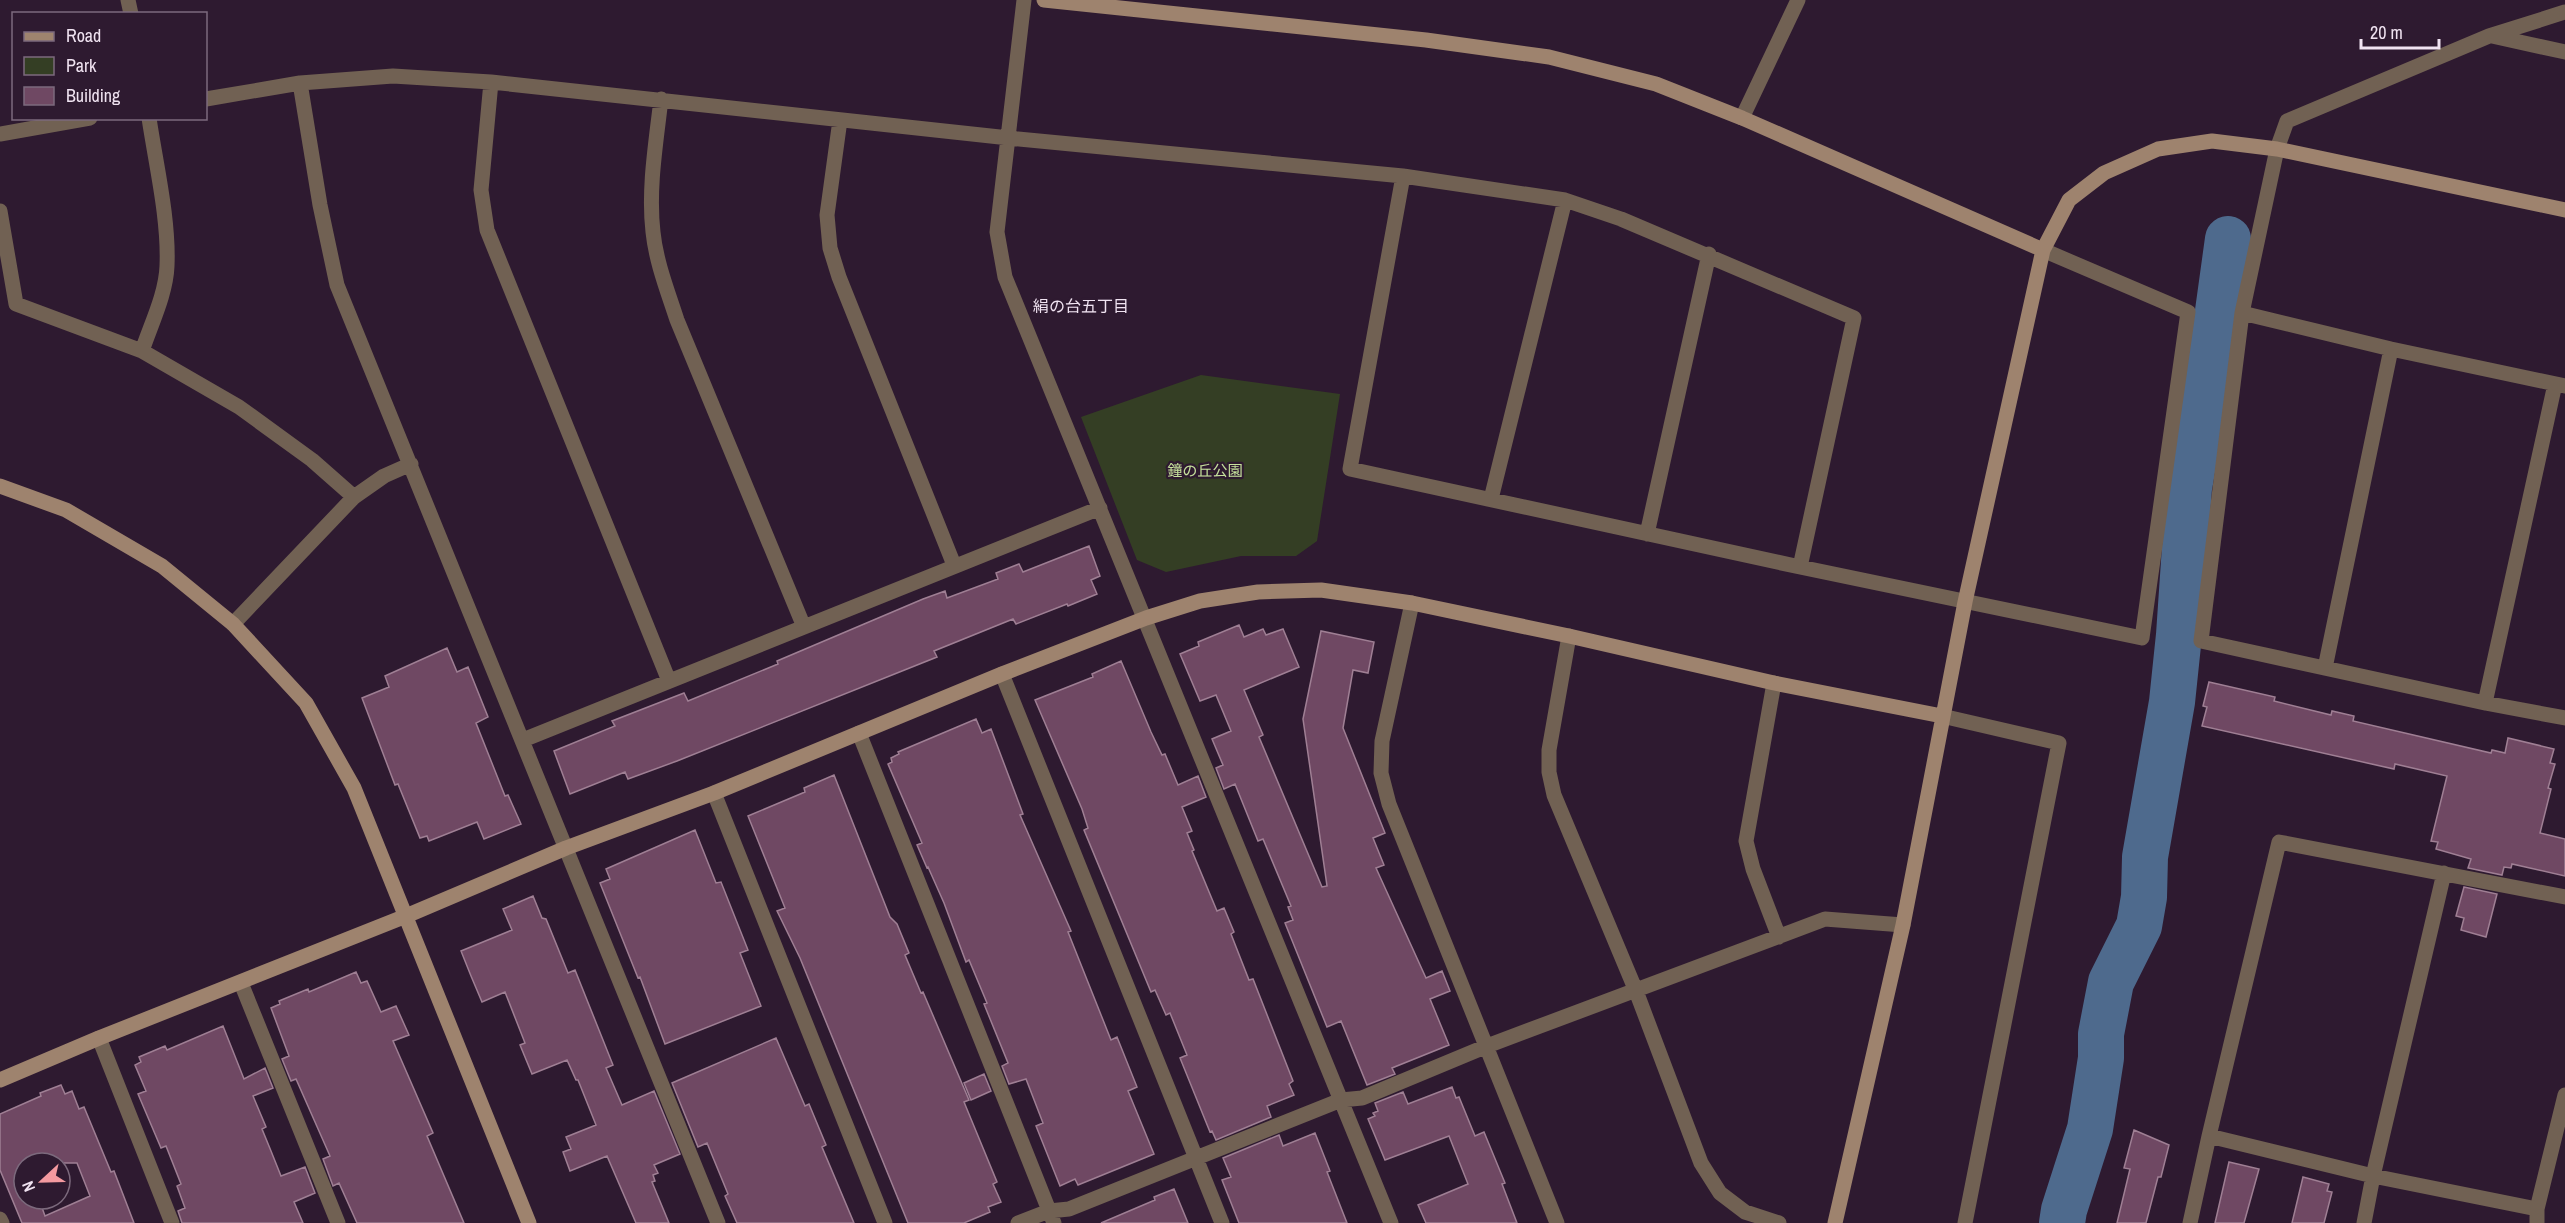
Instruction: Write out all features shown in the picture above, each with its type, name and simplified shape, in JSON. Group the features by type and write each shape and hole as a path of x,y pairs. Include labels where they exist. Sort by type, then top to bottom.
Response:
{"street":[{"path":"1024,0 997,232 1005,277 1391,1223"},
{"path":"1044,0 1426,40 1550,57 1656,84 1742,118 2188,312 2142,638 1800,567 1350,469 1403,176"},
{"path":"1742,118 1798,0"},
{"path":"2565,12 2489,36 2287,121 2277,149 2242,313 2200,641 2485,703 2565,718"},
{"path":"2489,36 2565,52"},
{"path":"207,99 300,83 393,76 491,82 1009,138 1403,176 1565,200 1622,219 1709,254 1854,318 1800,567"},
{"path":"491,82 481,190 488,230 669,681"},
{"path":"300,83 320,205 337,285 718,1223"},
{"path":"661,99 653,180 653,232 662,276 677,320 804,627"},
{"path":"0,134 79,120"},
{"path":"142,351 161,296 167,268 166,236 149,120"},
{"path":"840,120 827,215 830,248 839,277 954,565"},
{"path":"1835,1223 1903,925 1965,602 2043,250 2069,200 2103,173 2158,149 2212,141 2277,149 2565,210"},
{"path":"1491,499 1565,200"},
{"path":"0,212 16,304 142,351 239,406 312,460 354,497"},
{"path":"1647,534 1709,254"},
{"path":"2242,313 2391,349 2560,385 2485,703"},
{"path":"2325,668 2391,349"},
{"path":"233,624 354,497 384,476 411,464"},
{"path":"0,486 66,510 162,566 233,624 306,703 354,788 529,1223"},
{"path":"523,740 1100,508"},
{"path":"0,1080 99,1038 406,916 566,848 714,793 1002,674 1146,618 1200,601 1258,592 1321,590 1412,603 1569,636 1774,684 1942,716 2059,743 1965,1223"},
{"path":"1412,603 1382,741 1381,773 1389,804 1557,1223"},
{"path":"1569,636 1549,750 1549,772 1554,795 1636,991 1701,1163 1720,1193 1745,1212 1779,1223"},
{"path":"1002,674 1222,1223"},
{"path":"1774,684 1746,841 1753,869 1779,937"},
{"path":"859,733 1051,1217"},
{"path":"714,793 885,1223"},
{"path":"2190,1223 2208,1136 2279,842 2565,897"},
{"path":"2364,1223 2444,873"},
{"path":"1018,1223 1051,1217 1341,1100 1362,1098 1487,1046 1825,919 1903,925"},
{"path":"241,983 338,1223"},
{"path":"99,1038 172,1223"},
{"path":"2208,1136 2537,1216 2565,1095"}],"green space":[{"name":"鐘の丘公園","path":"1201,375 1340,394 1317,541 1296,556 1241,556 1166,572 1137,560 1081,417"}],"building":[{"path":"1089,546 1100,576 1091,580 1097,594 1016,624 1013,619 934,651 937,657 677,761 628,779 625,772 570,794 554,751 615,726 612,721 684,693 688,701 778,664 777,661 923,599 945,591 947,598 998,579 996,573 1019,564 1023,572"},
{"path":"1239,625 1244,637 1263,629 1266,635 1283,629 1299,667 1244,690 1263,735 1259,737 1322,887 1327,886 1303,719 1321,631 1374,642 1368,673 1353,670 1343,728 1385,833 1373,838 1384,865 1376,868 1426,978 1442,971 1450,991 1430,999 1449,1045 1392,1068 1395,1074 1367,1085 1341,1021 1327,1027 1285,923 1293,920 1288,907 1291,906 1263,839 1258,841 1235,784 1224,789 1216,768 1223,765 1212,739 1231,731 1216,695 1200,701 1180,654 1199,646 1198,642"},
{"path":"447,648 457,672 468,667 488,717 476,723 505,796 508,795 521,824 484,839 477,822 429,841 427,836 420,838 398,784 395,785 362,698 389,687 385,676"},
{"path":"1121,661 1151,732 1162,755 1165,754 1178,785 1198,776 1206,797 1182,807 1192,831 1187,833 1194,850 1192,851 1217,911 1224,908 1234,932 1231,934 1249,980 1253,979 1293,1081 1289,1084 1294,1095 1267,1106 1271,1117 1216,1140 1212,1131 1210,1132 1180,1058 1187,1055 1170,1013 1166,1015 1155,990 1151,992 1084,830 1088,828 1082,809 1035,700 1093,677 1092,674"},
{"path":"2209,682 2275,697 2274,701 2331,715 2332,711 2354,716 2353,721 2491,753 2492,750 2505,753 2508,738 2554,749 2550,763 2555,764 2548,788 2551,789 2540,833 2565,839 2565,876 2512,864 2511,868 2504,867 2502,875 2468,868 2471,859 2436,849 2438,842 2431,841 2447,776 2395,764 2394,769 2202,726 2207,707 2203,706"},
{"path":"976,719 982,733 991,729 1023,814 1020,815 1071,931 1068,932 1111,1040 1117,1037 1137,1087 1128,1091 1154,1154 1078,1185 1075,1179 1060,1186 1036,1126 1043,1123 1026,1079 1009,1084 1002,1066 1008,1063 984,1004 987,1003 969,960 966,962 944,903 917,845 922,843 888,764 892,762 891,758 899,754 898,752"},
{"path":"834,775 890,917 897,924 909,953 905,955 969,1100 964,1102 997,1182 993,1184 1001,1202 988,1207 990,1212 964,1223 908,1223 800,958 777,911 785,908 748,816 805,792 804,788"},
{"path":"695,830 716,883 721,882 748,950 740,953 761,1006 665,1044 640,977 638,978 600,883 610,879 606,869"},
{"path":"2464,887 2497,894 2486,937 2461,930 2464,918 2456,916"},
{"path":"533,896 542,918 546,919 568,973 575,970 613,1065 606,1068 622,1105 654,1091 680,1154 654,1165 658,1173 653,1175 655,1181 652,1182 669,1223 636,1223 607,1156 570,1171 563,1152 571,1149 566,1137 596,1125 578,1080 567,1060 532,1074 520,1045 525,1043 505,992 482,1002 471,976 461,951 512,930 503,909"},
{"path":"356,972 361,983 367,981 381,1012 396,1006 409,1035 393,1041 433,1133 427,1136 464,1223 357,1223 339,1183 333,1186 323,1159 330,1156 296,1079 291,1081 282,1059 289,1056 271,1008 280,1004 279,1001 308,989 309,992"},
{"path":"223,1026 244,1079 265,1068 273,1088 253,1096 266,1127 262,1129 281,1176 305,1167 315,1193 294,1202 303,1223 182,1223 178,1211 185,1208 177,1186 181,1184 166,1146 161,1148 138,1094 146,1091 135,1065 141,1062 139,1057 165,1046 167,1050"},
{"path":"776,1038 805,1106 809,1104 826,1145 822,1147 854,1223 737,1223 707,1143 698,1147 672,1083"},
{"path":"984,1074 991,1091 971,1100 964,1083"},
{"path":"61,1085 65,1094 72,1091 79,1109 84,1107 111,1172 114,1171 134,1223 22,1223 17,1211 43,1211 45,1216 56,1211 72,1211 72,1204 90,1196 77,1163 72,1163 72,1151 12,1151 12,1199 0,1170 0,1114 41,1096 40,1093"},
{"path":"1452,1087 1456,1098 1459,1097 1475,1136 1484,1132 1505,1183 1502,1184 1517,1223 1426,1223 1418,1205 1468,1184 1449,1136 1385,1160 1368,1119 1375,1116 1373,1113 1378,1111 1375,1103 1403,1092 1408,1104"},
{"path":"2134,1130 2169,1145 2146,1223 2117,1223 2130,1169 2124,1168"},
{"path":"1315,1133 1347,1223 1239,1223 1222,1180 1231,1177 1223,1158 1279,1135 1283,1146"},
{"path":"2229,1162 2259,1169 2244,1223 2215,1223"},
{"path":"2303,1177 2329,1184 2327,1191 2332,1192 2324,1223 2292,1223"},
{"path":"1174,1189 1188,1223 1101,1223 1155,1200 1154,1197"}],"waterway":[{"path":"2062,1223 2090,1129 2101,1058 2101,1034 2111,982 2139,926 2144,897 2145,857 2172,702 2189,488 2211,362 2228,239"}],"district":[{"name":"絹の台五丁目","path":"1081,306"}]}
